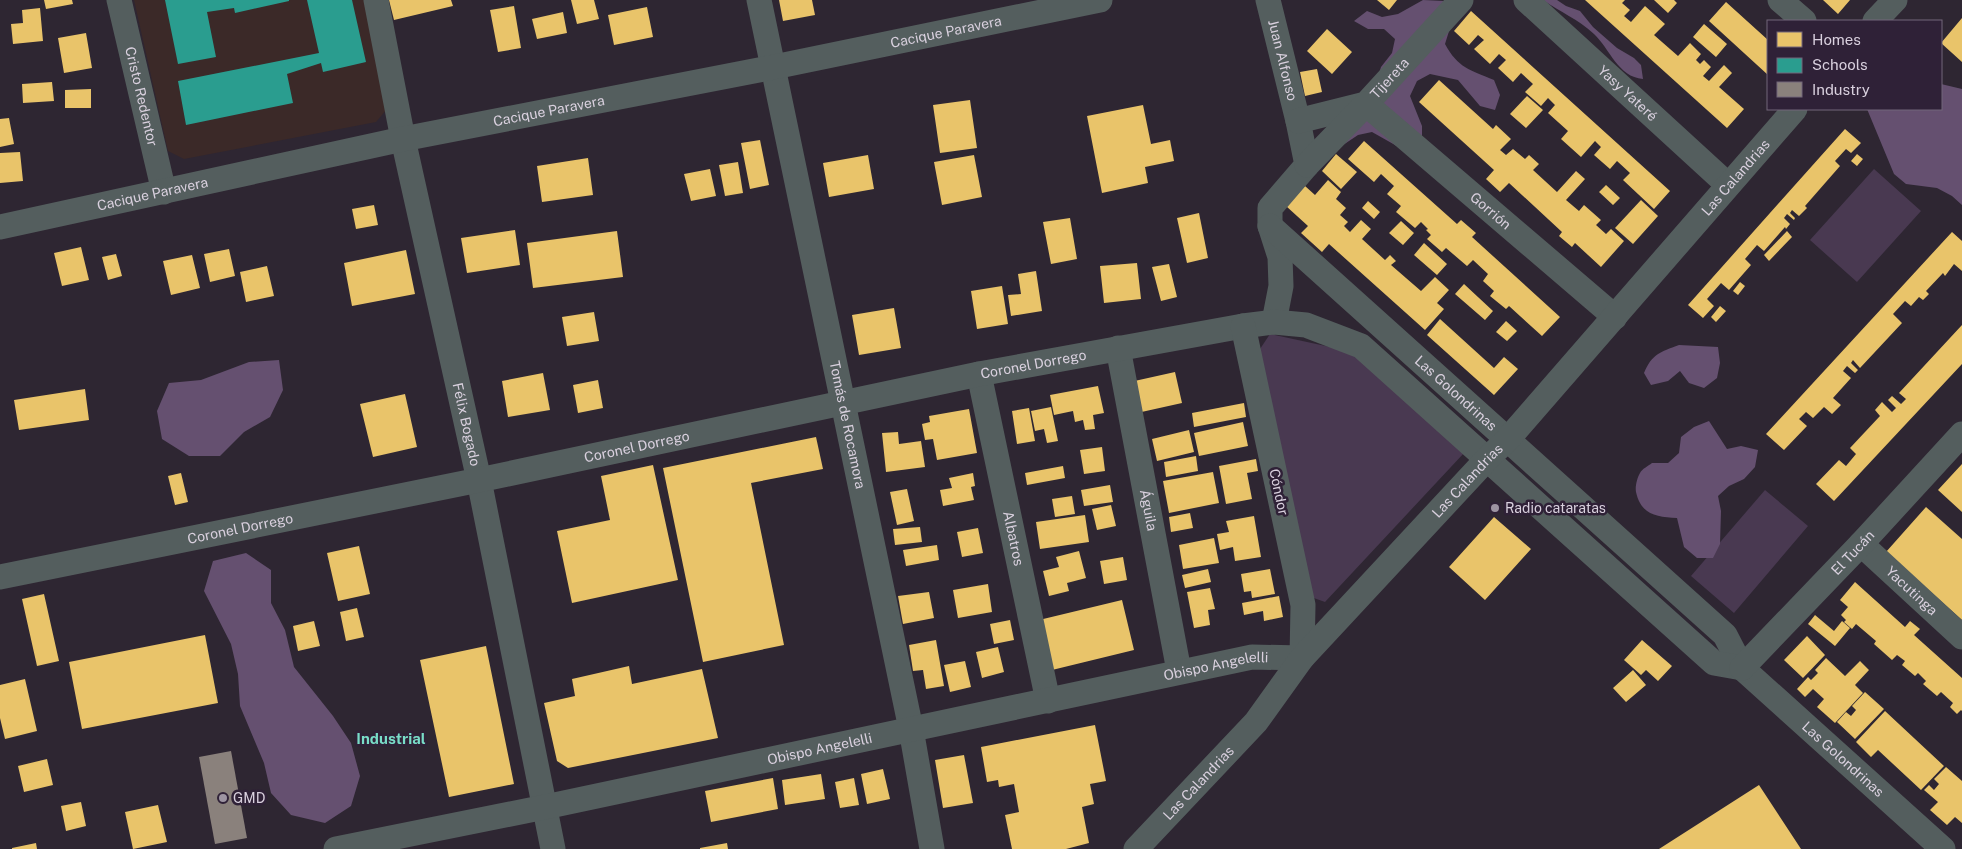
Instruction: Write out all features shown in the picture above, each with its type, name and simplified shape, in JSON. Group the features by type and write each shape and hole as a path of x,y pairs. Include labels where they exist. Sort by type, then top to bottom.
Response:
{"street":[{"name":"Cristo Redentor","path":"119,0 164,192"},
{"name":"Félix Bogado","path":"376,0 403,139 479,480 553,849"},
{"name":"Tomás de Rocamora","path":"759,0 911,729 932,849"},
{"name":"Cacique Paravera","path":"0,227 403,139 774,67 1100,0"},
{"name":"Juan Alfonso","path":"1268,0 1307,165"},
{"name":"Tijereta","path":"1298,121 1366,104 1461,0"},
{"name":"Yasy Yateré","path":"1526,0 1728,185"},
{"path":"1780,0 1803,20"},
{"path":"1876,20 1895,0"},
{"path":"1274,322 1280,286 1280,257 1270,226 1270,208 1307,165 1366,104"},
{"name":"Gorrión","path":"1366,104 1616,317"},
{"name":"Las Calandrias","path":"1140,847 1256,722 1302,658 1488,458 1508,439 1795,110"},
{"name":"Las Golondrinas","path":"1270,226 1725,635 1742,668 1943,849"},
{"name":"Coronel Dorrego","path":"0,576 479,480 979,374 1274,322"},
{"name":"Las Golondrinas","path":"1274,322 1306,325 1361,346 1488,458 1714,663 1742,668"},
{"name":"Cóndor","path":"1243,326 1303,606 1302,658"},
{"name":"Águila","path":"1118,348 1179,671"},
{"name":"Albatros","path":"979,374 1048,701"},
{"name":"El Tucán","path":"1742,668 1861,544 1962,434"},
{"name":"Yacutinga","path":"1861,544 1962,637"},
{"name":"Obispo Angelelli","path":"336,849 545,807 1252,656 1302,658"}],"shaded area":[{"path":"134,0 365,0 387,109 376,122 184,159 168,151"},
{"path":"1423,0 1444,1 1454,15 1445,44 1455,58 1465,67 1494,80 1500,95 1495,110 1480,106 1458,80 1430,74 1417,81 1410,96 1422,126 1422,142 1411,154 1372,132 1358,135 1343,145 1376,83 1381,67 1392,53 1395,39 1384,29 1368,29 1354,21 1367,11 1382,17 1398,14"},
{"path":"1543,0 1557,0 1566,6 1580,11 1593,27 1617,48 1634,58 1641,65 1643,79 1634,77 1621,68 1600,40 1582,24"},
{"path":"1942,84 1962,89 1962,205 1952,196 1937,188 1906,184 1894,174 1867,110 1942,110"},
{"path":"1874,169 1921,211 1857,282 1810,240"},
{"path":"1270,334 1358,353 1464,453 1325,602 1311,597 1260,349"},
{"path":"1679,345 1718,347 1720,363 1717,378 1704,388 1689,383 1680,371 1668,381 1651,385 1644,373 1650,362 1657,354"},
{"path":"279,360 283,390 270,417 244,432 220,456 189,456 162,439 157,411 169,383 201,380 249,362"},
{"path":"1709,421 1727,449 1741,446 1758,450 1755,467 1744,479 1729,486 1718,496 1721,511 1720,544 1713,558 1697,558 1684,547 1677,518 1663,517 1646,510 1638,500 1636,488 1638,477 1642,470 1652,463 1668,463 1679,453 1681,437 1694,427"},
{"path":"1765,490 1808,526 1734,613 1691,576"},
{"path":"246,553 271,570 271,603 285,630 294,667 333,716 351,743 360,776 351,806 325,823 291,815 271,793 264,763 240,706 238,674 231,644 204,591 213,561"}],"building: Homes":[{"path":"44,0 72,0 73,4 46,9"},
{"path":"389,0 451,0 453,6 394,20"},
{"path":"571,0 594,0 599,19 577,24"},
{"path":"779,0 812,0 815,15 783,21"},
{"path":"1377,0 1397,0 1389,10"},
{"path":"1585,0 1625,0 1622,3 1630,10 1624,16 1631,22 1645,6 1665,24 1654,35 1678,56 1690,43 1701,54 1696,60 1700,64 1704,60 1711,67 1703,76 1709,81 1724,65 1732,73 1719,87 1744,109 1727,128"},
{"path":"1654,0 1674,0 1677,3 1668,13"},
{"path":"1823,0 1850,0 1838,14"},
{"path":"1726,2 1767,39 1767,74 1709,21"},
{"path":"514,6 521,48 498,52 490,10"},
{"path":"647,7 653,37 614,45 608,15"},
{"path":"40,8 43,41 13,44 11,24 23,23 22,10"},
{"path":"1471,11 1670,191 1654,209 1623,180 1630,173 1617,161 1610,169 1594,155 1601,147 1595,141 1581,157 1561,139 1568,131 1548,113 1555,105 1548,98 1541,106 1525,92 1533,84 1521,73 1513,82 1498,68 1506,60 1499,54 1490,64 1474,49 1484,40 1478,35 1469,45 1454,31"},
{"path":"563,12 567,33 537,39 532,19"},
{"path":"1962,18 1962,62 1942,42"},
{"path":"1704,24 1727,44 1716,57 1693,37"},
{"path":"1327,29 1352,52 1332,74 1307,51"},
{"path":"86,33 92,68 64,73 58,38"},
{"path":"1317,69 1322,92 1305,96 1300,72"},
{"path":"1439,80 1493,129 1496,125 1511,139 1500,150 1506,155 1513,149 1525,159 1529,155 1539,164 1533,170 1557,192 1576,171 1585,179 1566,200 1579,211 1584,205 1601,220 1596,225 1606,234 1611,229 1624,241 1601,267 1575,243 1572,247 1559,236 1562,232 1509,183 1500,192 1486,179 1494,170 1419,102"},
{"path":"52,82 54,101 23,103 22,84"},
{"path":"91,89 91,108 65,108 65,90"},
{"path":"1527,96 1543,110 1526,128 1510,114"},
{"path":"970,100 977,148 940,153 933,105"},
{"path":"1143,105 1151,144 1170,140 1174,161 1145,167 1148,183 1102,193 1087,116"},
{"path":"9,118 14,144 0,147 0,119"},
{"path":"1845,129 1861,143 1851,153 1846,149 1835,161 1840,166 1805,206 1807,208 1799,216 1792,210 1790,213 1795,218 1794,220 1787,214 1784,218 1790,224 1786,229 1785,227 1764,251 1757,245 1745,259 1751,265 1729,290 1721,283 1707,299 1714,306 1703,318 1688,305"},
{"path":"760,140 769,185 750,189 741,143"},
{"path":"1364,141 1457,224 1461,220 1476,233 1472,237 1560,317 1542,336 1509,306 1506,309 1490,296 1494,291 1483,281 1488,274 1473,260 1467,266 1446,248 1442,252 1427,239 1431,235 1421,222 1415,228 1396,212 1401,206 1387,194 1394,186 1381,174 1374,182 1348,159"},
{"path":"20,152 23,181 0,183 0,153"},
{"path":"1336,154 1357,172 1341,189 1322,171"},
{"path":"1857,154 1863,159 1857,166 1851,161"},
{"path":"868,155 874,189 829,197 823,163"},
{"path":"974,155 982,197 942,205 934,162"},
{"path":"588,158 593,195 542,202 537,166"},
{"path":"738,162 743,193 725,196 719,165"},
{"path":"710,169 716,196 691,201 684,174"},
{"path":"1328,180 1341,192 1336,199 1346,208 1340,215 1348,222 1344,226 1350,232 1361,220 1371,229 1362,239 1385,260 1390,255 1396,261 1391,265 1421,291 1435,277 1449,290 1437,303 1444,309 1425,330 1329,244 1322,252 1301,233 1308,226 1286,206 1305,186 1315,195"},
{"path":"1606,185 1620,198 1613,205 1599,192"},
{"path":"1641,200 1658,216 1633,244 1615,228"},
{"path":"1368,201 1380,212 1374,219 1362,208"},
{"path":"374,205 378,225 356,229 352,209"},
{"path":"1199,213 1208,258 1187,263 1177,218"},
{"path":"1070,218 1077,259 1051,264 1043,222"},
{"path":"1401,221 1414,233 1403,245 1389,233"},
{"path":"515,230 520,265 467,273 461,238"},
{"path":"617,231 623,277 533,288 527,243"},
{"path":"1787,231 1792,237 1769,261 1764,255"},
{"path":"1952,232 1962,241 1962,271 1954,264 1945,276 1943,273 1926,291 1929,294 1923,300 1919,297 1911,306 1905,301 1893,314 1902,323 1860,368 1853,360 1851,363 1858,370 1855,373 1847,366 1843,371 1851,378 1833,398 1841,405 1832,414 1824,407 1813,418 1806,412 1799,419 1807,426 1784,450 1766,434"},
{"path":"1424,243 1447,264 1437,275 1414,255"},
{"path":"81,247 89,280 62,286 54,253"},
{"path":"229,249 235,276 210,282 204,254"},
{"path":"406,250 415,294 352,306 344,263"},
{"path":"116,254 122,276 108,280 102,257"},
{"path":"192,255 200,288 171,295 163,261"},
{"path":"1137,263 1141,299 1104,303 1100,266"},
{"path":"1169,264 1177,297 1161,301 1152,267"},
{"path":"267,266 274,296 246,302 240,272"},
{"path":"1036,271 1042,311 1011,316 1008,295 1021,294 1018,274"},
{"path":"1740,282 1745,286 1738,295 1733,291"},
{"path":"1464,284 1493,311 1485,320 1455,294"},
{"path":"1002,286 1008,324 977,329 971,291"},
{"path":"1720,306 1726,311 1716,322 1711,317"},
{"path":"894,308 901,348 859,355 852,315"},
{"path":"594,312 599,341 567,346 562,317"},
{"path":"1440,319 1494,368 1504,357 1518,369 1494,395 1427,335"},
{"path":"1506,321 1517,331 1507,341 1496,332"},
{"path":"1962,325 1962,364 1834,501 1816,484 1839,460 1846,466 1856,454 1850,448 1880,416 1875,410 1882,402 1892,412 1896,408 1888,400 1892,396 1901,404 1906,399 1899,393"},
{"path":"1175,372 1182,403 1137,413 1130,382"},
{"path":"543,373 550,410 508,417 502,381"},
{"path":"598,380 603,408 578,413 573,385"},
{"path":"1098,386 1104,413 1093,415 1095,429 1085,430 1083,420 1075,422 1073,411 1054,415 1050,395"},
{"path":"85,389 89,420 19,430 14,400"},
{"path":"405,394 417,447 373,457 360,404"},
{"path":"1244,403 1246,417 1194,427 1192,413"},
{"path":"1051,407 1058,441 1047,443 1044,429 1035,431 1031,411"},
{"path":"1029,408 1035,441 1017,444 1012,411"},
{"path":"969,409 977,453 937,460 933,439 925,440 922,424 930,422 929,416"},
{"path":"1243,422 1248,446 1199,456 1194,433"},
{"path":"1189,430 1194,452 1157,461 1152,439"},
{"path":"898,432 899,444 921,441 925,467 886,472 882,433"},
{"path":"816,437 823,469 751,483 784,645 703,662 663,468"},
{"path":"1102,447 1105,471 1084,474 1080,450"},
{"path":"1196,456 1198,471 1166,477 1164,462"},
{"path":"1256,459 1258,471 1247,473 1252,499 1226,504 1219,466"},
{"path":"1962,464 1962,512 1938,490"},
{"path":"653,465 678,580 572,603 557,531 610,520 601,476"},
{"path":"1063,466 1065,478 1027,485 1025,473"},
{"path":"1213,472 1219,503 1169,513 1163,481"},
{"path":"181,473 188,502 175,505 168,476"},
{"path":"973,473 975,486 971,487 974,500 943,506 940,490 952,488 949,478"},
{"path":"1110,485 1113,502 1084,506 1081,490"},
{"path":"907,489 914,521 897,525 890,492"},
{"path":"1072,496 1075,514 1055,517 1052,499"},
{"path":"1111,505 1116,526 1097,530 1092,509"},
{"path":"1926,507 1962,539 1962,620 1886,552"},
{"path":"1190,513 1193,528 1171,532 1169,517"},
{"path":"1085,515 1089,542 1040,549 1036,522"},
{"path":"1254,516 1261,557 1235,561 1233,547 1220,550 1217,534 1229,532 1226,521"},
{"path":"1494,517 1531,549 1485,600 1449,567"},
{"path":"920,527 922,542 895,545 893,529"},
{"path":"978,528 983,553 962,557 957,532"},
{"path":"1214,538 1219,563 1183,569 1179,545"},
{"path":"937,545 939,560 906,566 903,550"},
{"path":"359,546 370,594 338,601 327,553"},
{"path":"1079,551 1086,578 1067,583 1069,591 1049,596 1043,571 1059,567 1056,557"},
{"path":"1123,557 1127,580 1104,584 1100,561"},
{"path":"1208,569 1211,582 1185,588 1182,575"},
{"path":"1270,569 1275,594 1252,598 1251,591 1244,592 1241,574"},
{"path":"1855,582 1905,627 1910,621 1920,629 1914,635 1962,678 1962,711 1957,714 1950,707 1953,703 1941,692 1937,696 1923,684 1926,681 1918,673 1915,676 1902,665 1905,661 1897,655 1892,660 1874,644 1876,641 1856,624 1852,629 1844,622 1846,620 1841,615 1848,607 1840,600"},
{"path":"988,584 992,612 958,618 953,590"},
{"path":"1210,588 1215,609 1208,610 1210,625 1194,628 1187,592"},
{"path":"929,592 934,618 903,624 898,596"},
{"path":"44,594 59,661 37,666 22,599"},
{"path":"1279,596 1283,617 1264,621 1263,611 1244,615 1242,603"},
{"path":"1122,600 1134,650 1052,670 1039,620"},
{"path":"357,608 364,637 346,641 340,612"},
{"path":"1815,615 1834,631 1842,621 1850,628 1835,646 1808,624"},
{"path":"1010,620 1014,640 994,644 990,624"},
{"path":"314,621 320,646 298,651 293,626"},
{"path":"205,635 218,703 82,729 69,662"},
{"path":"1807,636 1825,655 1803,678 1784,660"},
{"path":"936,640 944,686 926,689 923,670 913,671 909,645"},
{"path":"1642,640 1672,666 1658,681 1646,670 1641,675 1624,660"},
{"path":"486,646 514,784 449,797 420,660"},
{"path":"998,647 1004,672 982,678 976,652"},
{"path":"1826,658 1845,676 1860,661 1869,670 1855,685 1863,693 1835,723 1817,707 1824,699 1813,689 1805,697 1797,689 1808,677 1811,680 1818,673 1815,670"},
{"path":"965,661 971,687 950,692 944,665"},
{"path":"629,666 632,684 702,669 718,738 568,768 557,761 544,703 575,696 572,679"},
{"path":"1633,670 1646,685 1626,702 1613,688"},
{"path":"25,679 37,731 5,739 0,718 0,685"},
{"path":"1865,692 1884,709 1855,739 1837,722 1846,712 1851,716 1856,710 1852,706"},
{"path":"1885,711 1944,766 1921,790 1878,750 1871,757 1856,742"},
{"path":"1095,725 1106,781 1090,784 1094,804 1082,807 1089,843 1066,849 1012,849 1005,815 1019,812 1014,784 999,787 998,780 987,782 981,747"},
{"path":"964,755 973,803 943,808 935,760"},
{"path":"47,759 53,785 24,792 18,766"},
{"path":"1946,767 1962,781 1962,823 1955,817 1947,825 1930,810 1938,802 1924,790 1929,785 1934,790 1939,784 1934,779"},
{"path":"883,769 890,799 867,804 861,774"},
{"path":"821,774 825,799 785,805 782,780"},
{"path":"773,778 778,809 711,822 705,791"},
{"path":"854,778 859,805 840,808 835,782"},
{"path":"1759,785 1801,849 1659,849"},
{"path":"81,802 86,826 66,831 61,806"},
{"path":"158,805 167,842 133,849 125,812"},
{"path":"36,843 37,849 12,849 12,848"},
{"path":"727,843 728,849 700,849 700,848"}],"building: Schools":[{"path":"165,0 289,1 235,13 234,8 207,12 216,57 178,64"},
{"path":"307,0 352,0 366,62 323,72 321,63 287,74 293,103 186,125 178,81 319,53"}],"building: Industry":[{"name":"GMD","path":"231,751 247,838 215,844 199,757"}],"place":[{"name":"Radio cataratas","path":"1495,508"},
{"name":"GMD","path":"223,798"}],"district":[{"name":"Industrial","path":"391,739"}]}
